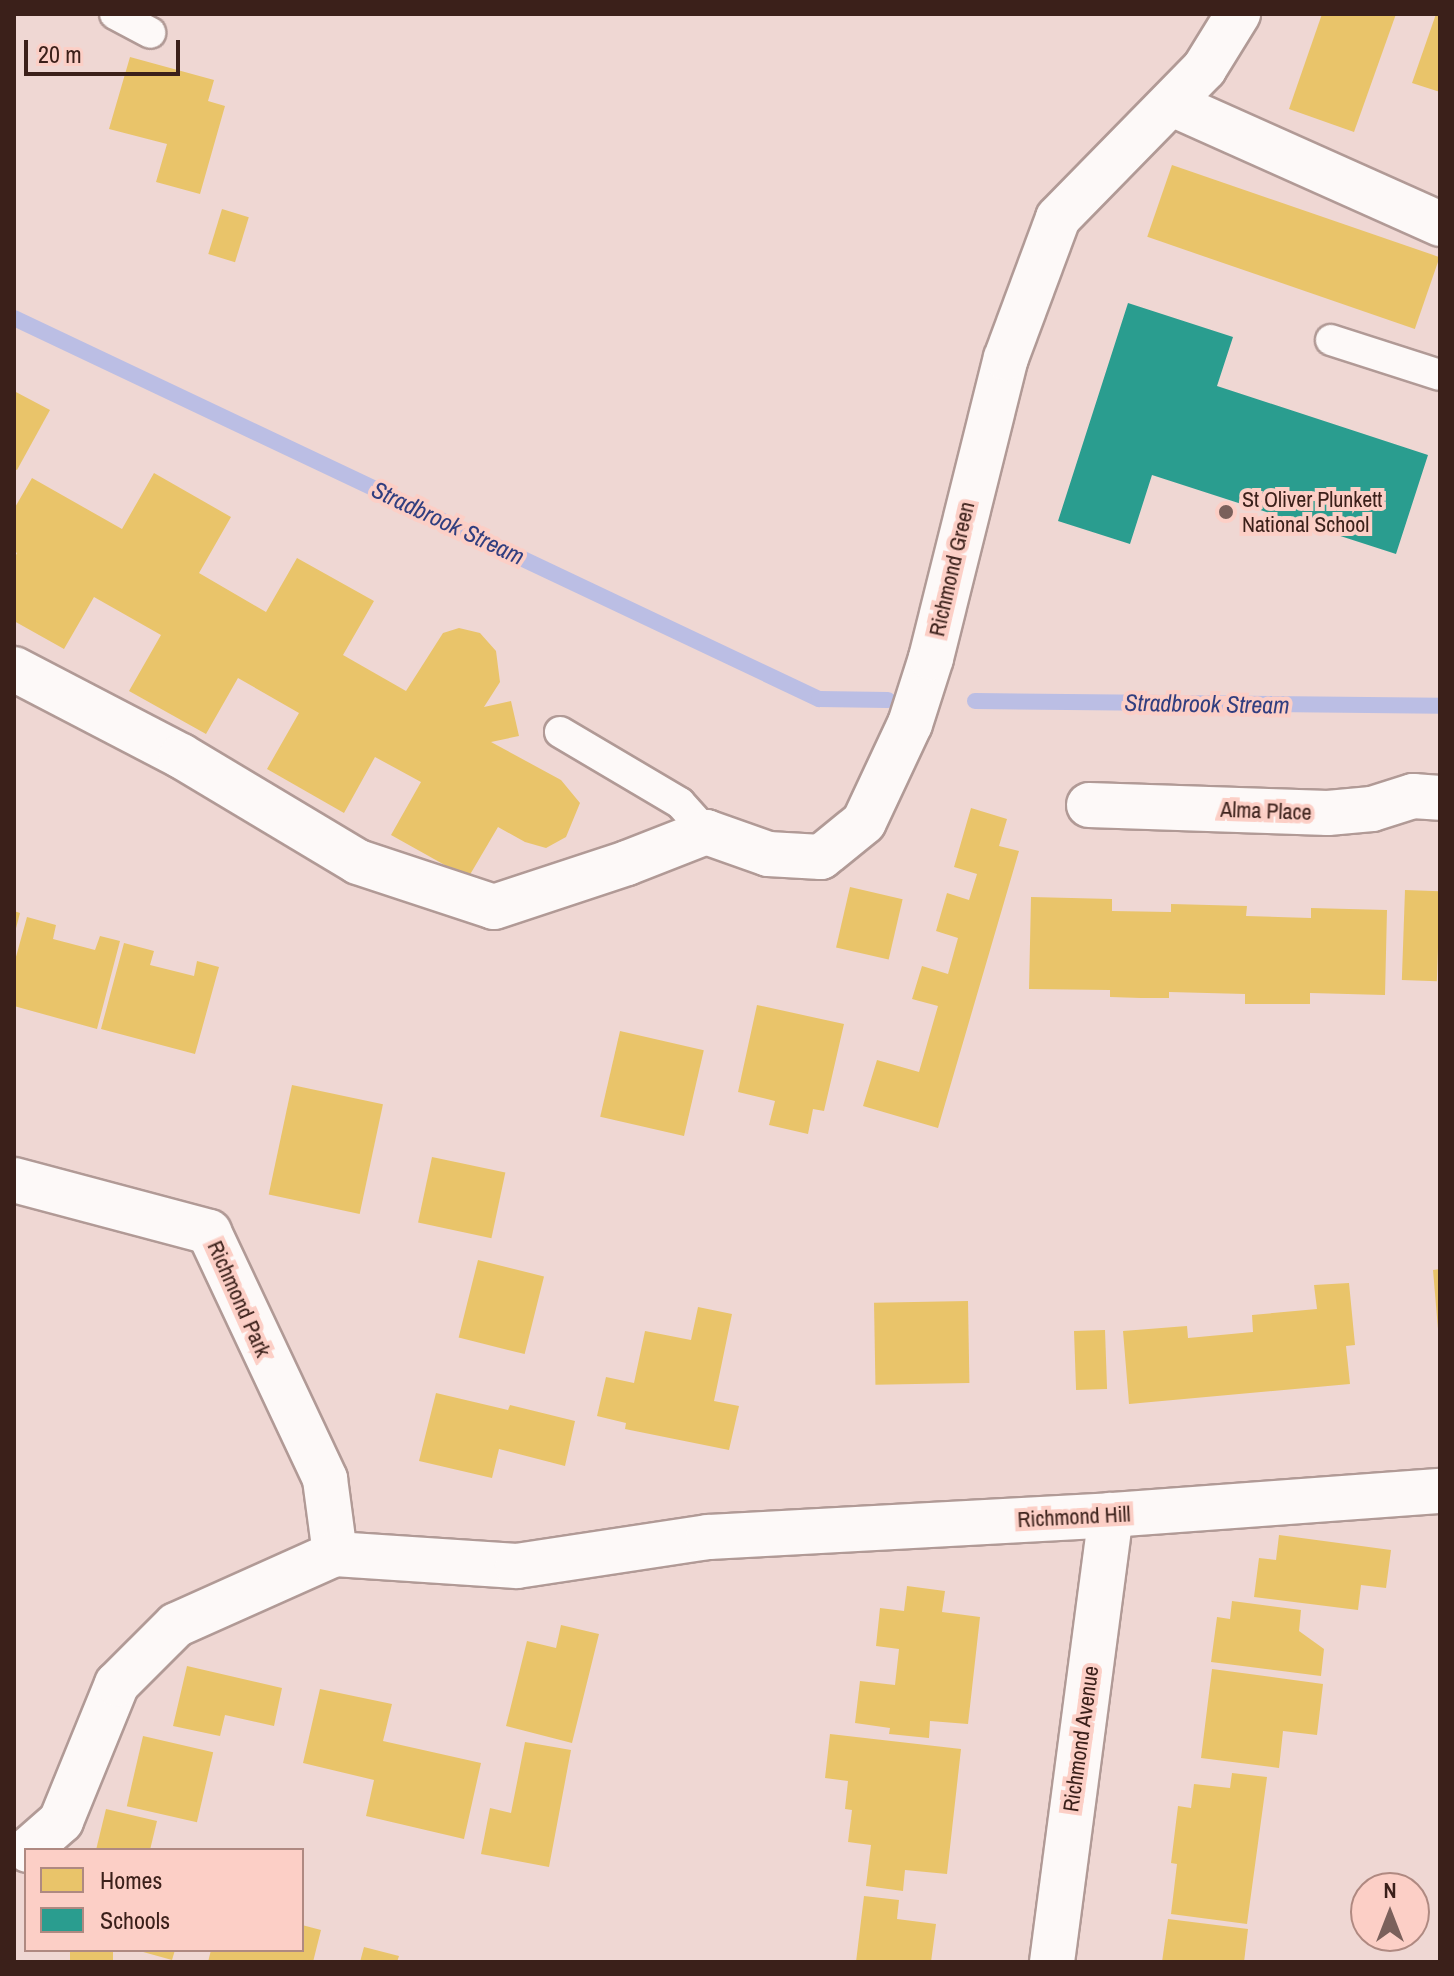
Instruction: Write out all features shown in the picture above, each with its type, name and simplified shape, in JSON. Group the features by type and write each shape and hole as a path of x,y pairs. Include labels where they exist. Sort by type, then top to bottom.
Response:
{"street":[{"name":"Richmond Green","path":"706,832 768,854 821,857 864,822 910,724 931,658 1006,358 1058,218 1204,69 1238,14"},
{"path":"1172,104 1440,224"},
{"path":"14,669 181,756 358,862 494,907 627,863 706,832"},
{"name":"Alma Place","path":"1089,805 1328,813 1372,809 1413,796 1440,798"},
{"name":"Richmond Park","path":"14,1180 209,1232 325,1479 335,1554"},
{"name":"Richmond Hill","path":"335,1554 517,1566 708,1537 1111,1515 1440,1491"},
{"name":"Richmond Avenue","path":"1052,1962 1111,1515"},
{"path":"30,1848 61,1821 117,1684 176,1625 335,1554"}],"lane":[{"path":"115,14 150,33"},
{"path":"1331,340 1440,375"},
{"path":"560,732 680,803 706,832"}],"building: Homes":[{"path":"1322,14 1396,14 1354,132 1289,109"},
{"path":"1436,14 1440,14 1440,92 1412,83"},
{"path":"130,57 214,80 208,101 225,106 200,194 156,182 167,144 109,129"},
{"path":"1172,165 1440,257 1415,329 1147,237"},
{"path":"222,209 249,217 235,262 208,254"},
{"path":"14,391 50,410 17,470 14,469"},
{"path":"154,473 231,517 199,573 266,612 297,558 374,601 343,655 406,691 443,633 459,628 480,633 496,651 500,682 484,707 511,701 519,736 491,742 561,780 580,803 566,837 546,848 525,842 498,827 468,878 391,835 421,782 375,757 344,813 267,769 299,713 238,678 206,734 129,691 161,635 94,597 64,649 14,621 14,559 17,553 14,551 14,509 32,478 122,529"},
{"path":"971,808 1007,819 999,846 1019,851 938,1128 863,1106 877,1060 919,1072 938,1006 912,999 922,966 948,974 958,938 936,931 947,893 969,900 977,874 954,867"},
{"path":"850,887 903,899 889,960 836,947"},
{"path":"1405,890 1440,891 1437,981 1402,980"},
{"path":"1031,897 1112,899 1112,911 1171,912 1171,904 1247,906 1246,916 1311,918 1311,908 1387,910 1385,995 1310,993 1310,1004 1245,1004 1245,994 1169,992 1169,998 1141,998 1110,997 1110,990 1029,989"},
{"path":"14,911 20,913 15,932 14,931"},
{"path":"27,917 56,925 53,939 95,950 100,936 120,941 97,1029 14,1006 14,964"},
{"path":"124,943 154,951 150,965 194,976 197,961 219,967 195,1054 101,1029"},
{"path":"757,1005 844,1024 824,1111 813,1109 808,1134 769,1125 775,1101 738,1092"},
{"path":"620,1031 704,1050 684,1136 600,1117"},
{"path":"292,1085 383,1104 360,1214 269,1195"},
{"path":"432,1157 505,1173 491,1238 418,1223"},
{"path":"478,1260 544,1276 525,1354 459,1338"},
{"path":"1440,1269 1440,1329 1438,1329 1433,1270"},
{"path":"1349,1283 1355,1345 1346,1346 1350,1384 1129,1404 1123,1331 1187,1326 1188,1338 1253,1332 1252,1315 1317,1309 1314,1285"},
{"path":"968,1301 969,1383 875,1385 874,1303"},
{"path":"698,1307 732,1314 714,1401 739,1406 729,1450 625,1429 626,1423 597,1416 606,1377 634,1383 645,1331 691,1340"},
{"path":"1105,1330 1107,1389 1076,1390 1074,1331"},
{"path":"436,1393 508,1410 510,1405 575,1421 565,1466 499,1449 492,1478 419,1461"},
{"path":"1279,1535 1391,1550 1386,1588 1361,1585 1358,1610 1254,1597 1259,1558 1276,1560"},
{"path":"907,1586 945,1591 942,1612 980,1617 968,1724 930,1721 929,1738 889,1734 890,1728 855,1723 860,1681 895,1685 899,1649 876,1646 880,1608 904,1611"},
{"path":"1232,1601 1301,1610 1299,1631 1324,1649 1321,1676 1211,1662 1217,1617 1230,1619"},
{"path":"561,1625 599,1634 572,1743 506,1726 527,1641 556,1648"},
{"path":"187,1666 282,1688 274,1726 225,1715 220,1736 173,1726"},
{"path":"1212,1669 1323,1684 1317,1735 1283,1731 1279,1768 1201,1758"},
{"path":"320,1689 392,1704 383,1741 481,1763 464,1839 366,1816 374,1780 303,1763"},
{"path":"830,1734 961,1749 947,1874 905,1870 903,1891 866,1886 871,1845 848,1842 852,1810 845,1809 848,1781 825,1778"},
{"path":"143,1736 213,1752 197,1822 127,1806"},
{"path":"525,1742 571,1750 549,1867 481,1854 490,1808 511,1813"},
{"path":"1232,1773 1267,1777 1247,1924 1171,1914 1177,1864 1171,1863 1178,1806 1191,1808 1194,1784 1230,1788"},
{"path":"106,1809 157,1821 150,1848 96,1848"},
{"path":"864,1896 899,1900 897,1919 936,1924 931,1962 856,1962"},
{"path":"1168,1919 1248,1929 1244,1962 1162,1962"},
{"path":"304,1926 321,1930 313,1962 208,1962 210,1952 304,1952"},
{"path":"364,1947 399,1956 397,1962 360,1962"},
{"path":"70,1952 113,1952 113,1962 70,1962"},
{"path":"143,1952 174,1952 172,1960"}],"building: Schools":[{"path":"1128,303 1233,337 1217,386 1428,455 1396,554 1152,475 1130,544 1058,521"}],"waterway":[{"name":"Stradbrook Stream","path":"14,318 819,699 888,700"},
{"name":"Stradbrook Stream","path":"975,701 1440,706"}],"place":[{"name":"St Oliver Plunkett National School","path":"1226,512"}]}
